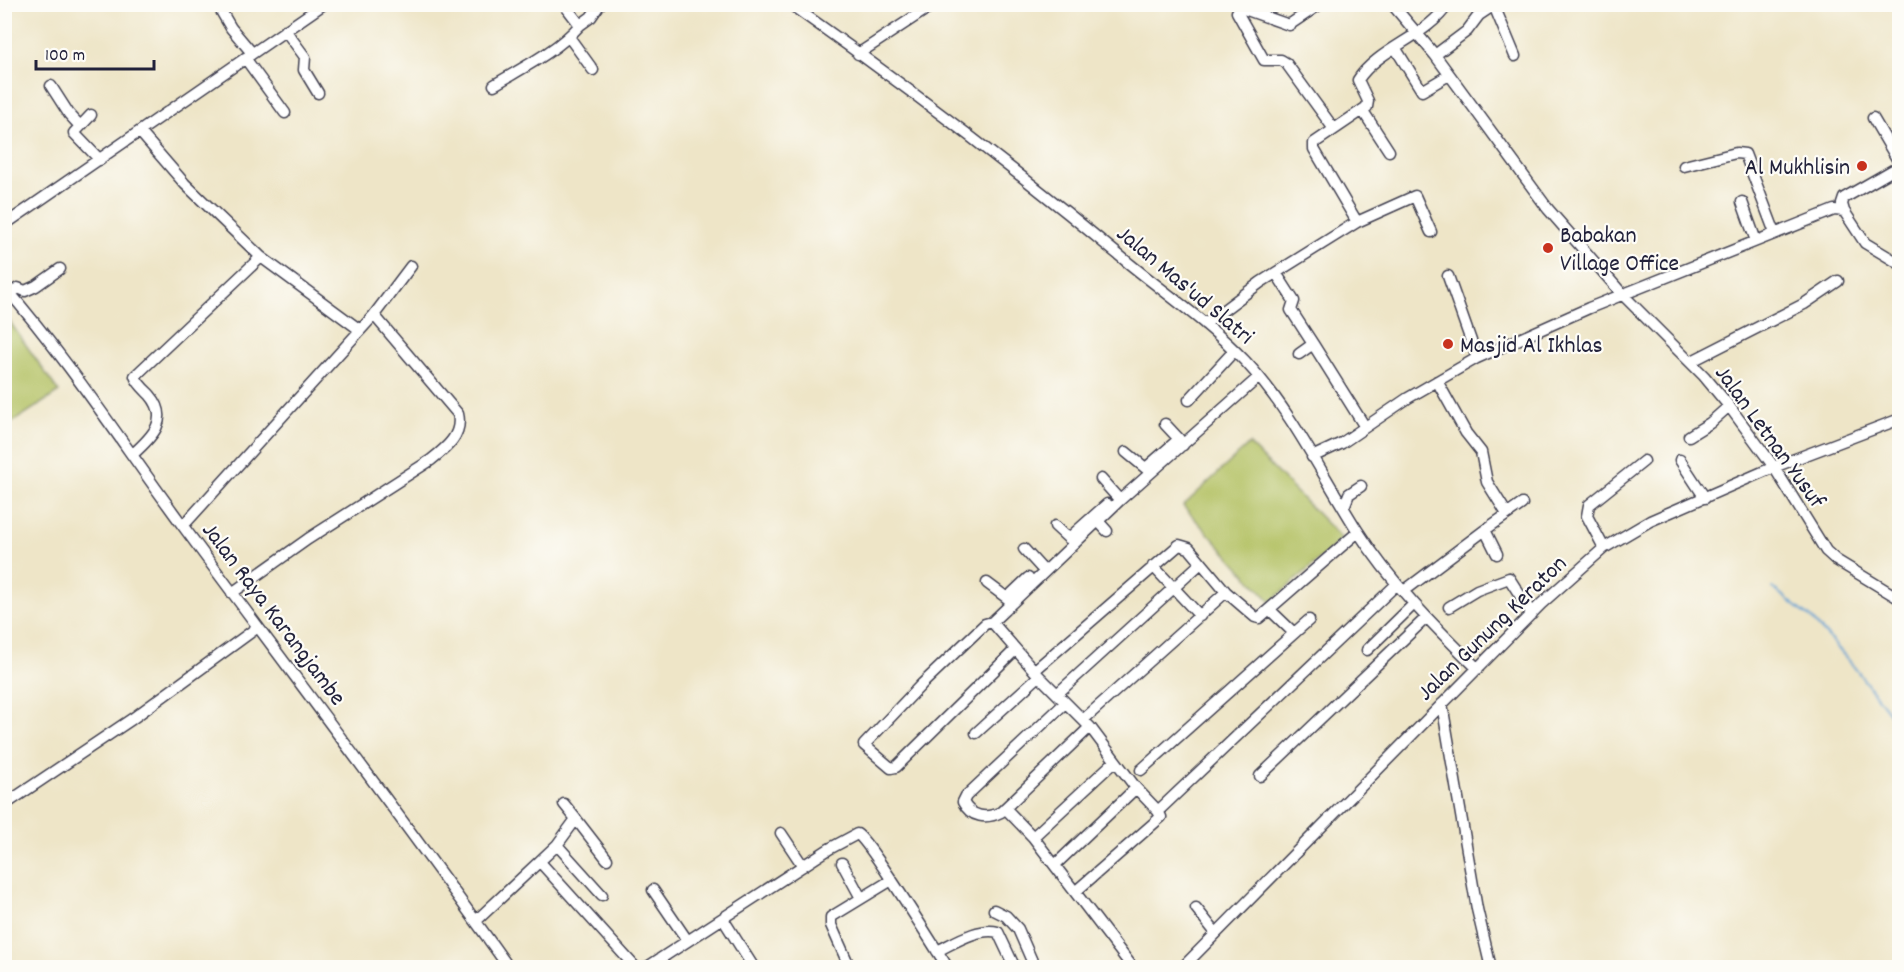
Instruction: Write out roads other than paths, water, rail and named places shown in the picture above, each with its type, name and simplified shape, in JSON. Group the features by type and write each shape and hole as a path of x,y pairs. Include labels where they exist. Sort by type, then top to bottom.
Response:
{"street":[{"path":"217,4 285,113"},
{"path":"6,221 100,160 324,4"},
{"path":"564,4 580,25"},
{"path":"494,85 569,37 591,17 600,4"},
{"name":"Jalan Mas'ud Slatri","path":"790,4 1067,212 1205,324 1234,351 1277,399 1358,532 1426,618 1478,669"},
{"path":"858,54 934,4"},
{"path":"1320,4 1289,25 1244,9 1237,12 1264,60 1281,60 1286,63 1334,129"},
{"name":"Jalan Letnan Yusuf","path":"1392,4 1435,55 1548,209 1624,296 1690,362 1729,406 1774,467 1826,551 1836,560 1899,599"},
{"path":"1357,222 1314,149 1314,143 1363,111 1368,103 1359,78 1416,35 1448,4"},
{"path":"1435,55 1467,31 1479,15 1491,6 1496,8 1515,56"},
{"path":"285,30 305,57 304,70 318,93"},
{"path":"569,37 593,70"},
{"path":"1396,49 1422,91 1449,75"},
{"path":"51,86 80,126"},
{"path":"1363,111 1389,151"},
{"path":"91,116 74,133 100,160"},
{"path":"1873,118 1899,165 1844,198 1842,204 1844,211 1868,246 1899,264"},
{"path":"140,132 185,184 261,257 360,330"},
{"path":"1684,166 1736,153 1744,154 1775,233"},
{"path":"1205,324 1276,273 1357,222 1414,196 1431,232"},
{"path":"1742,202 1756,241"},
{"path":"1312,456 1342,443 1437,381 1477,358 1775,233 1834,210 1844,211"},
{"path":"133,454 156,432 160,412 156,402 135,376 261,257"},
{"path":"183,526 374,315 411,267"},
{"path":"8,290 18,288 25,291 60,269"},
{"path":"1276,273 1294,301 1291,310 1365,427"},
{"path":"1448,276 1477,358"},
{"path":"1690,362 1804,304 1838,281"},
{"name":"Jalan Raya Karangjambe","path":"8,290 69,367 232,593 477,920 509,968"},
{"path":"232,593 308,538 431,460 448,446 456,434 460,424 458,414 374,315"},
{"path":"1299,354 1313,344"},
{"path":"1189,400 1234,351"},
{"path":"1015,650 896,767 891,768 864,745 922,684 985,624 992,622 1010,599 1070,542 1181,442 1259,377"},
{"path":"1437,381 1466,433 1481,452 1487,482 1506,513"},
{"path":"1689,436 1710,423 1729,406"},
{"name":"Jalan Gunung Keraton","path":"1182,968 1215,932 1270,880 1532,614 1604,548 1650,521 1774,467 1899,419"},
{"path":"1165,424 1181,442"},
{"path":"1126,452 1149,471"},
{"path":"1680,460 1705,498"},
{"path":"1604,548 1587,516 1589,505 1644,461"},
{"path":"1101,479 1119,499"},
{"path":"1344,507 1349,494 1361,486"},
{"path":"1070,542 1098,521 1119,499"},
{"path":"1158,810 1401,588 1522,504"},
{"path":"1098,521 1107,531"},
{"path":"1055,526 1070,542"},
{"path":"1485,530 1497,554"},
{"path":"976,733 1037,673 1153,566 1179,545 1189,548 1226,592 1255,618 1262,617 1358,532"},
{"path":"1024,549 1042,569"},
{"path":"1202,563 1061,698 963,799 969,811 982,816 998,814 1086,724 1226,592"},
{"path":"1153,566 1200,616"},
{"path":"1449,607 1477,590 1509,578 1532,614"},
{"path":"987,583 1010,599"},
{"path":"1367,650 1414,604"},
{"path":"1270,610 1294,633"},
{"path":"1260,776 1426,618"},
{"path":"1141,770 1309,620"},
{"path":"992,622 1015,650 1086,724 1136,788 1158,810 1161,817 1075,892"},
{"path":"4,805 132,719 258,627"},
{"path":"1442,704 1488,967"},
{"path":"1034,837 1116,761"},
{"path":"1055,865 1136,788"},
{"path":"564,804 607,859"},
{"path":"1005,808 1034,837 1133,968"},
{"path":"477,920 557,845 576,819"},
{"path":"782,833 803,866"},
{"path":"646,968 803,866 857,834 865,842 948,968"},
{"path":"557,845 602,895"},
{"path":"540,862 636,968"},
{"path":"842,863 861,898"},
{"path":"850,968 829,921 831,917 890,881"},
{"path":"653,891 687,940"},
{"path":"1196,908 1215,932"},
{"path":"994,910 1012,923 1024,938 1035,968"},
{"path":"723,919 754,968"},
{"path":"937,951 983,931 998,932 1012,923"},
{"path":"998,932 1015,968"}],"waterway":[{"path":"1773,588 1811,618 1851,663 1900,727"}],"place":[{"name":"Al Mukhlisin","path":"1862,166"},
{"name":"Babakan Village Office","path":"1548,248"},
{"name":"Masjid Al Ikhlas","path":"1448,344"}]}
